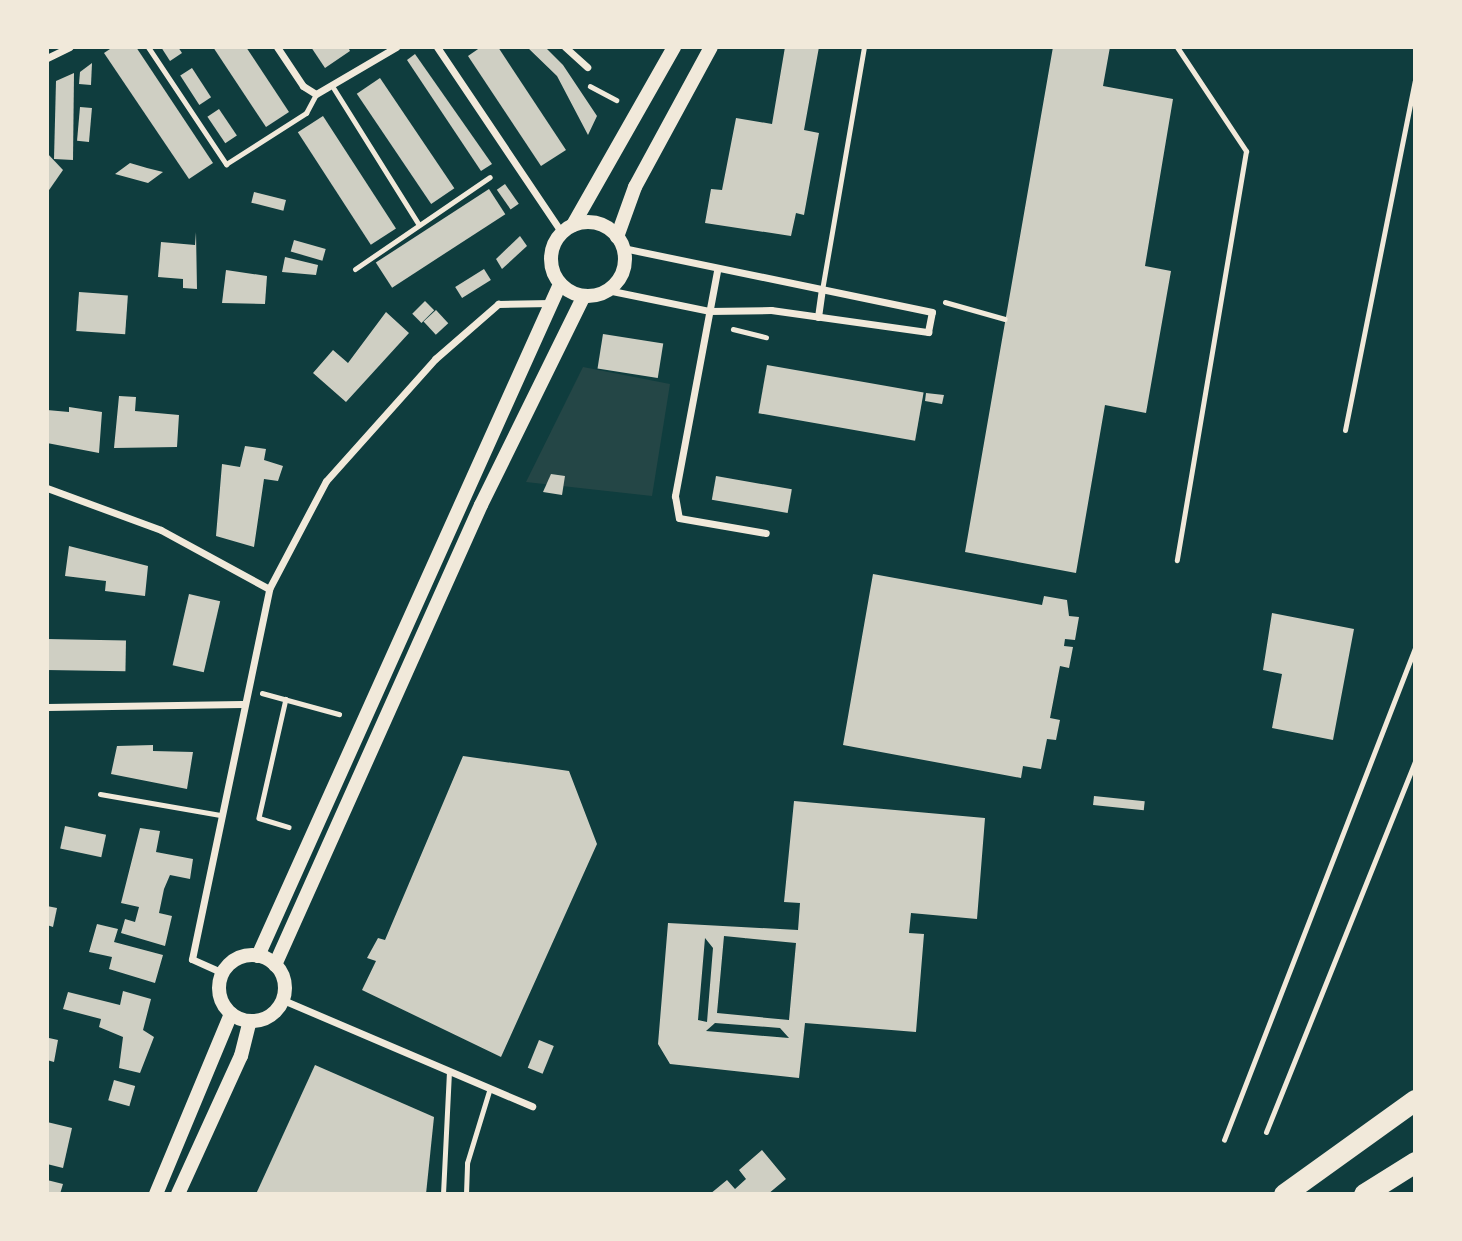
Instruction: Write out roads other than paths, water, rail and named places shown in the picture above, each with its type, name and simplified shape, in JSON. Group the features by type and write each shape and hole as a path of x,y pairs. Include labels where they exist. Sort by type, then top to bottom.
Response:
{"highway":[{"path":"1284,1194 1415,1100"},
{"path":"1364,1194 1415,1162"}],"main road":[{"path":"258,956 560,284 551,252 568,229 674,47"},
{"path":"560,284 584,296 607,290 622,272 620,243 635,187 711,47"},
{"path":"568,229 602,225 620,243"},
{"path":"275,965 481,505 584,296"},
{"path":"258,956 275,965 284,981 283,1000 273,1014 250,1021 231,1014 220,995 223,973 238,959 258,956"},
{"path":"156,1194 231,1014"},
{"path":"178,1194 242,1056 250,1021"}],"street":[{"path":"47,58 70,47"},
{"path":"277,47 316,94 334,89 396,47"},
{"path":"437,47 568,229"},
{"path":"565,47 587,67"},
{"path":"607,290 709,310 818,317 928,332 932,312 718,271 620,243"},
{"path":"718,271 675,496 680,518 766,533"},
{"path":"818,317 822,290"},
{"path":"223,973 192,959 242,705 269,589 326,481 435,359 498,304 551,303"},
{"path":"47,488 161,530 269,589"},
{"path":"47,707 242,705"},
{"path":"283,1000 489,1091 531,1106"}],"lane":[{"path":"148,47 226,164 306,113 316,94"},
{"path":"822,290 864,47"},
{"path":"1177,47 1246,151 1177,560"},
{"path":"1345,430 1415,81"},
{"path":"334,89 419,225"},
{"path":"355,270 490,177"},
{"path":"1266,1132 1415,762"},
{"path":"100,794 220,815"},
{"path":"443,1194 449,1073"},
{"path":"466,1194 467,1163 489,1091"}]}
